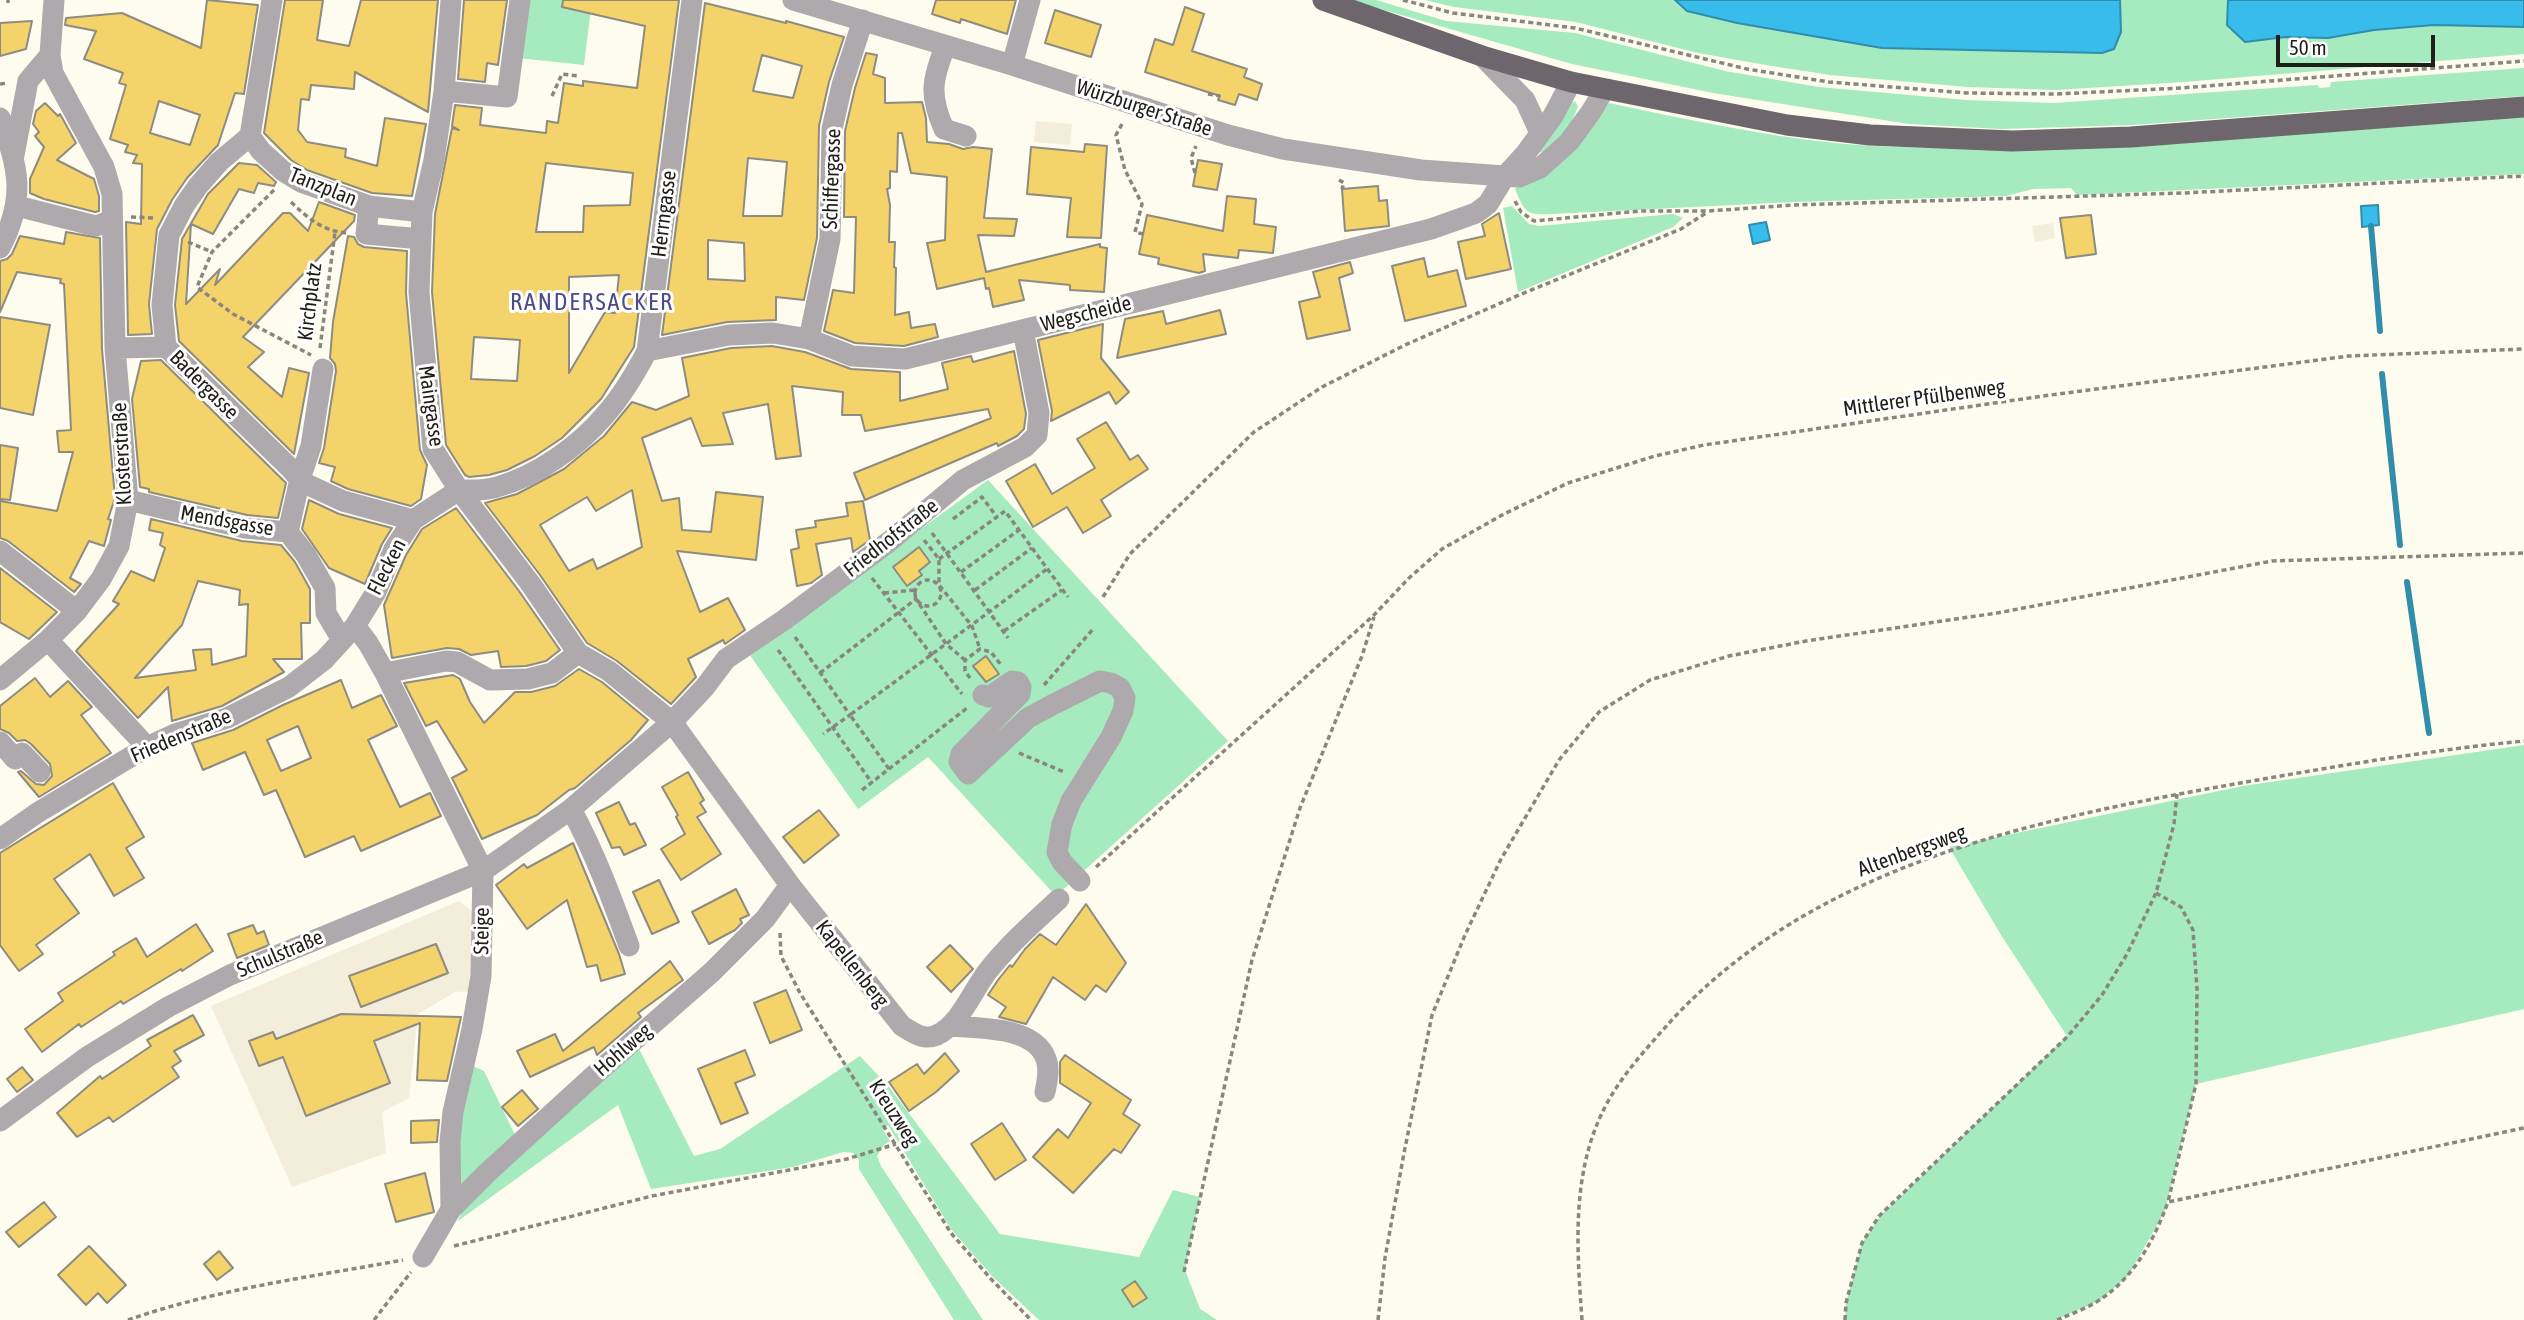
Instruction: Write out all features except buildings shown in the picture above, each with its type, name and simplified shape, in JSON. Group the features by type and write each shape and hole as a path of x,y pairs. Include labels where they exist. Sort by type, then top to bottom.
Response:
{"main road":[{"path":"1323,0 1482,56 1571,82 1787,125 1870,135 2012,141 2131,137 2524,107"}],"street":[{"name":"Klosterstraße","path":"0,680 48,640 77,611 100,579 119,546 128,500 116,348 112,194 104,167 53,73 50,55 54,0"},
{"path":"250,136 272,0"},
{"name":"Maingasse","path":"451,0 444,91 434,160 422,212 418,292 433,449 459,490 530,583 578,653 609,671 672,722"},
{"path":"444,91 507,97 520,0"},
{"name":"Herrngasse","path":"459,490 498,487 531,472 579,440 604,417 621,395 647,351 692,0"},
{"name":"Würzburger Straße","path":"793,0 1012,65 1203,128 1283,149 1422,170 1519,177 1540,168 1580,129 1604,90"},
{"path":"1012,65 1030,0"},
{"name":"Schiffergasse","path":"809,339 830,239 832,130 842,85 863,20"},
{"path":"945,47 935,73 934,106 944,129 965,136"},
{"path":"0,248 17,206 14,155 28,81 50,55"},
{"path":"1482,56 1525,100 1539,132"},
{"path":"1504,176 1553,116 1571,82"},
{"path":"0,118 14,155"},
{"name":"Tanzplan","path":"250,136 261,150 292,177 369,206 422,212"},
{"name":"Badergasse","path":"250,136 219,162 198,186 184,206 170,235 162,305 166,347 302,482 343,501 413,520"},
{"name":"Wegscheide","path":"647,351 729,335 773,333 809,339 852,356 905,359 1447,224 1476,213 1488,204 1504,176"},
{"path":"17,206 96,226 112,218"},
{"name":"Tanzplan","path":"369,206 366,234 421,239"},
{"name":"Friedhofstraße","path":"672,722 705,687 726,659 791,625 963,480 1025,447 1037,435 1040,412 1023,330"},
{"path":"116,348 166,347"},
{"path":"288,532 311,446 323,369"},
{"name":"Flecken","path":"349,633 376,592 394,549 413,520 459,490"},
{"name":"Mendsgasse","path":"128,500 245,528 288,532 306,555 325,588 326,613 349,633"},
{"path":"0,551 77,611"},
{"name":"Steige","path":"349,633 368,643 385,673 483,871 481,976 453,1112 450,1142 451,1209"},
{"name":"Friedenstraße","path":"0,839 37,813 147,747 175,734 227,718 289,687 324,660 349,633"},
{"path":"48,640 147,747"},
{"path":"385,673 446,661 457,662 490,680 528,680 552,673 578,653"},
{"path":"972,699 989,697 1012,681 1018,682 1021,687 1020,694 961,754 959,762 968,774 1028,718 1100,681 1111,682 1120,688 1125,698 1123,711 1111,737 1066,813 1057,852 1062,862 1080,881"},
{"name":"Schulstraße","path":"0,1122 87,1057 169,1007 242,970 483,871 571,809 672,722"},
{"name":"Kapellenberg","path":"672,722 785,892 902,1026 921,1037 935,1036 950,1026"},
{"path":"0,742 15,760 22,753 40,772"},
{"path":"571,809 588,843 629,946"},
{"name":"Hohlweg","path":"451,1209 582,1086 712,972 765,919 785,892"},
{"path":"950,1026 987,971 1016,939 1059,899"},
{"path":"950,1026 1004,1029 1034,1043 1046,1056 1048,1069 1045,1092"},
{"path":"423,1257 451,1209"}],"path":[{"path":"1403,0 1453,13 1575,28 1747,69 1829,82 1967,93 2057,94 2181,88 2524,61"},
{"path":"552,96 562,74 578,76"},
{"path":"1208,94 1220,96"},
{"path":"1122,124 1116,135 1125,170 1142,204 1135,232 1143,234"},
{"path":"1195,173 1191,158 1196,146"},
{"path":"1504,176 1521,212 1534,221 1640,211 1708,211 1794,205 2196,193 2524,176"},
{"path":"1336,177 1344,183 1342,189"},
{"name":"Kirchplatz","path":"276,189 212,252 197,287 233,314 319,359 335,232 311,222 284,196"},
{"path":"1103,597 1130,554 1254,432 1322,387 1405,345 1681,229 1708,211"},
{"path":"112,218 155,218 170,235"},
{"name":"Mittlerer Pfülbenweg","path":"1080,881 1374,615 1433,556 1568,483 1655,456 1704,445 2043,396 2349,356 2524,349"},
{"path":"952,519 982,497 997,517"},
{"path":"939,559 1006,511 1068,597"},
{"path":"960,572 1019,530"},
{"path":"916,600 925,606 935,605 941,595 939,559 924,539 932,533 1008,638"},
{"path":"974,591 1032,548"},
{"path":"1378,1320 1385,1258 1432,1015 1465,935 1501,859 1559,760 1599,712 1650,680 1729,656 1806,641 1997,614 2272,561 2524,553"},
{"path":"823,734 1047,569"},
{"path":"868,572 931,655 972,699"},
{"path":"972,699 965,660 946,644 916,600 915,590 920,582 934,581 939,585 972,626 980,649"},
{"path":"884,593 915,590"},
{"path":"1003,632 1062,590"},
{"path":"820,673 916,600"},
{"path":"1184,1272 1252,960 1300,808 1362,656 1374,615"},
{"path":"772,659 791,625"},
{"path":"791,625 820,673 889,770"},
{"path":"1028,718 1040,690 1094,628"},
{"path":"965,660 980,649"},
{"path":"980,649 991,652 1003,668"},
{"path":"778,650 872,783"},
{"path":"862,790 972,699"},
{"name":"Altenbergsweg","path":"1582,1320 1578,1233 1580,1186 1603,1111 1640,1055 1699,991 1758,944 1809,911 1873,879 1946,852 2019,831 2176,794 2463,747 2524,741"},
{"path":"1001,746 1084,780"},
{"path":"1845,1320 1846,1303 1862,1243 1879,1216 2068,1036 2102,995 2127,954 2156,893 2174,824 2176,794"},
{"name":"Kreuzweg","path":"785,892 780,956 832,1046 951,1233 1031,1320"},
{"path":"2057,1320 2099,1301 2128,1278 2159,1228 2168,1202 2196,1084 2197,989 2193,930 2181,907 2156,893"},
{"path":"2168,1202 2524,1128"},
{"path":"128,1320 167,1306 423,1257 464,1243 652,1196 847,1159 896,1144"},
{"path":"374,1320 423,1257"}],"shaded area":[{"path":"1036,121 1072,124 1070,145 1034,142"},
{"path":"2053,223 2055,238 2035,242 2032,226"},
{"path":"459,901 476,915 473,991 455,992 418,1014 409,1098 382,1112 386,1153 292,1187 211,1006"}],"green space":[{"path":"525,0 592,0 584,65 518,58"},
{"path":"1349,0 1376,0 1446,21 1575,33 1725,71 1819,87 1966,100 2054,103 2317,85 2320,88 2330,87 2331,82 2524,68 2524,96 2133,125 2001,129 1909,124 1713,93 1572,64"},
{"path":"1425,0 1675,0 1687,11 1882,48 2102,53 2114,49 2121,32 2120,0 2228,0 2227,25 2245,42 2285,37 2328,38 2374,30 2434,25 2524,27 2524,54 2056,90 1968,87 1830,75 1766,65 1698,53 1576,22 1454,7"},
{"path":"1575,101 1578,106 1570,128 1542,152 1536,153 1565,107"},
{"path":"1609,103 1808,140 1943,148 2524,114 2524,174 2077,195 2071,188 2033,189 2006,196 1794,202 1552,214 1527,211 1515,189"},
{"path":"1512,206 1529,224 1539,226 1673,214 1683,218 1673,227 1518,292 1503,208"},
{"path":"988,480 1228,741 1056,896 928,757 858,809 749,654"},
{"path":"2524,745 2524,1009 2196,1084 2165,1211 2128,1276 2099,1301 2055,1320 1845,1320 1846,1303 1862,1243 1880,1216 2067,1036 2001,935 1949,847 2243,786"},
{"path":"636,1043 694,1156 720,1149 860,1056 889,1087 1000,1234 1139,1257 1173,1190 1200,1197 1185,1270 1200,1309 1217,1320 1039,1320 992,1276 951,1229 888,1125 883,1130 890,1141 877,1156 881,1166 983,1320 954,1320 859,1169 859,1160 853,1153 843,1152 793,1167 651,1189 618,1105 458,1221 464,1206"},
{"path":"471,1065 484,1071 516,1137 473,1177 460,1185 458,1121"}],"water":[{"path":"1675,0 2120,0 2121,32 2114,49 2102,53 1882,48 1737,23 1687,11"},
{"path":"2228,0 2524,0 2524,27 2434,25 2374,30 2328,38 2285,37 2245,42 2227,25"},
{"path":"2378,205 2379,225 2362,227 2361,206"},
{"path":"1766,222 1770,240 1753,244 1749,225"}],"waterway":[{"path":"2371,226 2380,331"},
{"path":"2382,374 2400,545"},
{"path":"2407,582 2429,733"}],"district":[{"name":"RANDERSACKER","path":"592,302"}]}
